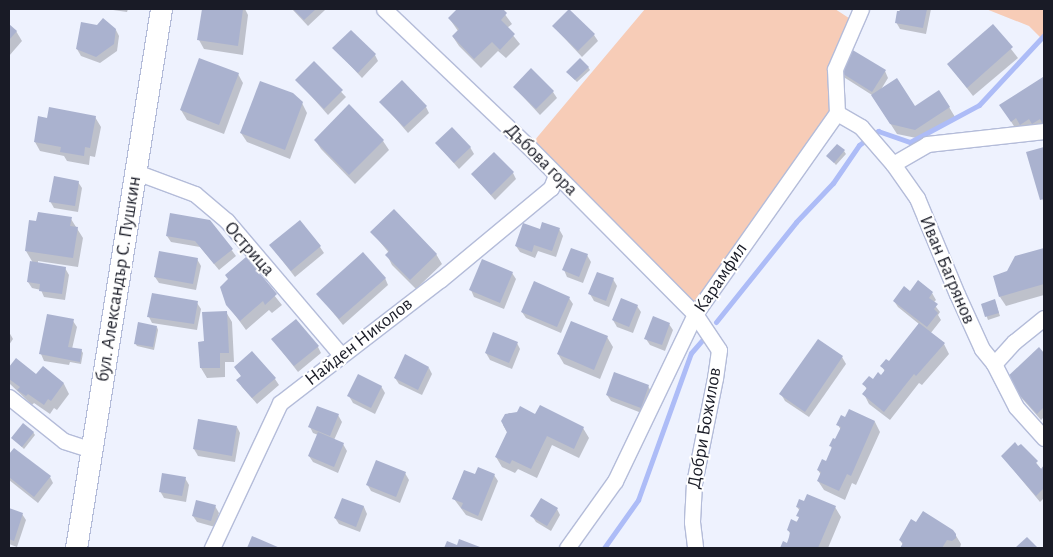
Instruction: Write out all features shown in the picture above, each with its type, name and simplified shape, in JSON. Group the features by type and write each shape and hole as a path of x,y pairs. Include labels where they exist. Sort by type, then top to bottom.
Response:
{"main road":[{"name":"бул. Александър С. Пушкин","path":"76,548 161,9"}],"street":[{"name":"Дъбова гора","path":"384,9 556,175 695,314"},
{"path":"837,112 835,70 861,9"},
{"name":"Иван Багрянов","path":"837,112 861,127 894,164 917,198 982,349 994,364 1016,407 1044,438"},
{"name":"Карамфил","path":"568,548 615,481 695,314 837,112"},
{"path":"894,164 927,144 1044,131"},
{"name":"Острица","path":"136,172 195,194 227,222 341,355"},
{"name":"Найден Николов","path":"212,548 280,403 440,280 551,188 556,175"},
{"name":"Добри Божилов","path":"695,314 718,350 715,378 694,483 692,522 695,548"},
{"path":"994,364 1014,342 1044,318"},
{"path":"9,397 64,441 92,450"}],"shaded area":[{"path":"645,9 835,9 855,22 835,69 837,113 695,314 529,147"},
{"path":"986,9 1044,9 1044,41 1029,26"}],"building":[{"path":"202,9 243,9 238,46 197,40"},
{"path":"293,9 316,9 304,20"},
{"path":"457,9 503,9 507,13 501,20 515,34 500,50 492,42 474,59 452,36 459,29 448,18"},
{"path":"569,9 595,34 578,51 552,26"},
{"path":"900,9 927,9 923,28 895,23 897,11 900,11"},
{"path":"103,18 116,29 114,44 96,57 76,49 81,22 97,25"},
{"path":"9,24 17,31 9,40"},
{"path":"993,24 1013,47 967,88 947,64"},
{"path":"351,30 376,54 358,73 332,48"},
{"path":"851,49 886,70 872,92 837,70"},
{"path":"199,58 239,73 219,125 180,110"},
{"path":"580,58 589,67 575,80 566,72"},
{"path":"314,61 343,90 324,109 295,80"},
{"path":"531,68 554,91 536,109 513,87"},
{"path":"1043,77 1044,126 1040,119 1032,124 1029,119 1020,125 1016,118 1011,122 999,105"},
{"path":"897,78 915,106 939,90 950,107 915,130 890,124 871,95"},
{"path":"402,80 427,106 404,127 379,102"},
{"path":"260,81 293,93 303,102 285,150 240,133"},
{"path":"349,104 384,140 349,175 314,140"},
{"path":"49,107 96,116 90,148 85,147 84,156 60,152 61,147 34,142 38,116 47,118"},
{"path":"452,127 471,147 454,163 435,143"},
{"path":"837,144 845,150 834,163 826,156"},
{"path":"1044,147 1044,199 1040,200 1026,152"},
{"path":"494,152 514,172 491,195 471,174"},
{"path":"54,176 79,181 75,206 49,202"},
{"path":"394,209 437,254 410,280 385,255 389,251 370,232"},
{"path":"38,212 72,217 70,226 78,227 73,258 25,251 29,220 36,221"},
{"path":"170,213 210,220 233,249 214,264 195,241 166,236"},
{"path":"300,220 321,246 291,271 269,245"},
{"path":"542,222 560,228 552,251 534,245 532,252 515,246 523,223 540,229"},
{"path":"571,248 588,254 579,277 562,270"},
{"path":"1044,248 1044,284 999,297 993,276 1007,271 1015,256"},
{"path":"159,251 198,258 193,284 154,277"},
{"path":"363,252 386,278 339,319 316,294"},
{"path":"246,257 277,294 265,305 263,301 240,321 226,305 220,287 228,279 225,275"},
{"path":"482,259 513,272 500,303 469,290"},
{"path":"30,261 66,267 62,294 39,291 40,284 27,282"},
{"path":"597,272 614,278 606,301 588,294"},
{"path":"918,280 933,292 929,298 938,304 934,309 938,313 927,327 893,301 904,286 910,291"},
{"path":"534,281 570,297 557,327 521,312"},
{"path":"152,293 198,301 194,324 147,317"},
{"path":"621,298 638,305 629,327 612,320"},
{"path":"995,299 999,313 985,317 981,304"},
{"path":"227,311 229,353 220,353 220,368 200,368 198,342 204,341 202,312"},
{"path":"47,314 74,319 68,347 82,349 80,362 39,354"},
{"path":"653,316 670,323 662,345 644,339"},
{"path":"296,319 319,346 294,366 271,339"},
{"path":"571,321 608,336 594,370 557,354"},
{"path":"138,322 157,326 153,347 134,344"},
{"path":"919,323 945,343 916,376 914,374 884,412 862,394 867,388 862,384 869,376 873,379 878,372 881,375 885,370 880,366 886,359 889,361"},
{"path":"493,332 518,342 509,363 485,353"},
{"path":"818,339 843,356 805,412 779,394"},
{"path":"1039,347 1044,353 1044,407 1037,414 1005,379"},
{"path":"252,351 276,378 252,398 236,380 241,376 234,367"},
{"path":"405,354 429,367 418,390 394,378"},
{"path":"16,358 36,374 43,366 64,383 51,401 48,399 44,405 28,394 26,396 17,390 20,387 9,379 9,367"},
{"path":"614,372 649,385 641,408 606,395"},
{"path":"358,374 382,386 371,408 347,396"},
{"path":"540,405 584,427 574,449 547,436 531,469 512,460 510,464 495,457 507,432 501,421 505,414 517,412 520,406 535,414"},
{"path":"317,406 339,414 330,436 308,427"},
{"path":"849,409 875,421 851,476 847,474 839,491 817,481 821,472 817,470 822,459 826,461 832,447 829,446 841,427 836,425 841,415 845,417"},
{"path":"198,419 237,426 232,456 193,449"},
{"path":"23,423 34,432 22,447 11,438"},
{"path":"318,432 344,443 334,467 308,456"},
{"path":"1015,442 1018,446 1021,444 1038,461 1036,463 1041,469 1044,465 1044,488 1036,496 1001,456"},
{"path":"14,448 51,476 34,497 9,477 9,454"},
{"path":"376,460 406,472 396,497 366,485"},
{"path":"478,467 495,474 478,516 461,508 463,503 452,499 464,470 475,474"},
{"path":"162,473 186,477 182,496 159,492"},
{"path":"807,494 836,506 818,548 780,548 783,541 787,543 790,532 787,530 791,519 797,522 799,517 796,516 800,508 796,507 799,499 804,501"},
{"path":"342,498 364,506 356,527 334,518"},
{"path":"541,498 558,508 547,526 530,516"},
{"path":"196,500 216,505 211,521 192,516"},
{"path":"9,508 23,513 14,541 9,539"},
{"path":"923,511 953,530 956,538 952,541 947,540 942,548 900,548 903,543 899,540 911,519 916,522"},
{"path":"252,536 280,548 247,548"},
{"path":"1027,537 1038,548 1015,548"},
{"path":"459,539 480,547 444,548 447,541 457,545"}],"waterway":[{"path":"716,322 796,222 833,183 859,145 878,131 910,142 979,105 1044,35"},
{"path":"604,548 638,500 691,353 703,339"}]}
